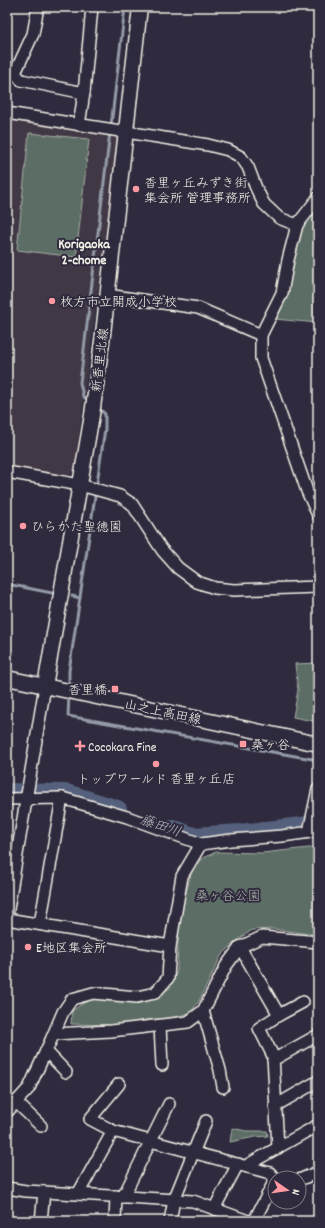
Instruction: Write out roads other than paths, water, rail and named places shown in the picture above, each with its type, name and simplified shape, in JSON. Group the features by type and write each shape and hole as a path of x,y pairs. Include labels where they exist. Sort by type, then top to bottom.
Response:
{"street":[{"path":"38,7 33,34 15,73 21,80 84,93"},
{"path":"79,125 84,93 92,7"},
{"name":"新香里北線","path":"45,686 91,488 94,404 107,295 114,130 140,7"},
{"path":"7,113 208,145 228,150 241,157 248,167 264,204 279,218 297,225"},
{"path":"318,198 297,225 288,260 282,293 261,335 261,358 307,491 318,515"},
{"path":"107,295 198,308 261,335"},
{"path":"7,472 91,488 120,496 132,504 162,550 178,568 197,582 215,588 234,590 318,587"},
{"name":"山之上高田線","path":"7,678 318,744"},
{"path":"7,915 45,686"},
{"path":"7,800 27,798 62,798 126,817 201,844 282,836 312,827 318,789"},
{"path":"40,924 62,798"},
{"path":"7,1112 29,1088 63,1012 72,999 93,993 137,997 155,993 168,978 170,946 182,876 201,844"},
{"path":"7,919 170,946"},
{"path":"54,1034 111,1031 188,1022 203,1011 226,966 240,947 262,937 318,942"},
{"path":"240,947 279,1015"},
{"path":"278,1148 273,1056 259,1028 303,1002"},
{"path":"203,1011 220,1070 223,1088"},
{"path":"160,1026 162,1065"},
{"path":"273,1060 318,1035"},
{"path":"46,1051 66,1072"},
{"path":"275,1106 318,1081"},
{"path":"119,1084 90,1119 113,1132 267,1172"},
{"path":"16,1102 41,1126"},
{"path":"115,1221 120,1196 151,1141 169,1104"},
{"path":"170,1221 174,1200 206,1121"},
{"path":"214,1208 243,1166 318,1125"},
{"path":"78,1194 113,1132"},
{"path":"307,1177 318,1172"},
{"path":"7,1188 26,1191 193,1201 248,1221"},
{"path":"41,1221 44,1192"},
{"path":"254,1221 267,1195"}],"waterway":[{"path":"111,126 125,7"},
{"path":"89,401 83,396 80,383 110,132"},
{"path":"69,687 69,671 105,429 105,414 97,407"},
{"path":"7,584 52,593"},
{"path":"72,596 80,598"},
{"path":"69,695 68,716 318,760"},
{"name":"藤田川","path":"7,792 67,793 118,809"},
{"name":"藤田川","path":"172,828 193,836 240,833 318,824"}],"place":[{"name":"香里ヶ丘みずき街 集会所 管理事務所","path":"136,189"},
{"name":"枚方市立開成小学校","path":"52,301"},
{"name":"ひらかた聖徳園","path":"23,526"},
{"name":"香里橋","path":"115,689"},
{"name":"桑ヶ谷","path":"243,744"},
{"name":"Cocokara Fine","path":"80,746"},
{"name":"トップワールド 香里ヶ丘店","path":"156,764"},
{"name":"E地区集会所","path":"28,947"}],"district":[{"name":"Korigaoka 2-chome","path":"84,252"}],"park label":[{"name":"桑ヶ谷公園","path":"228,895"}]}
